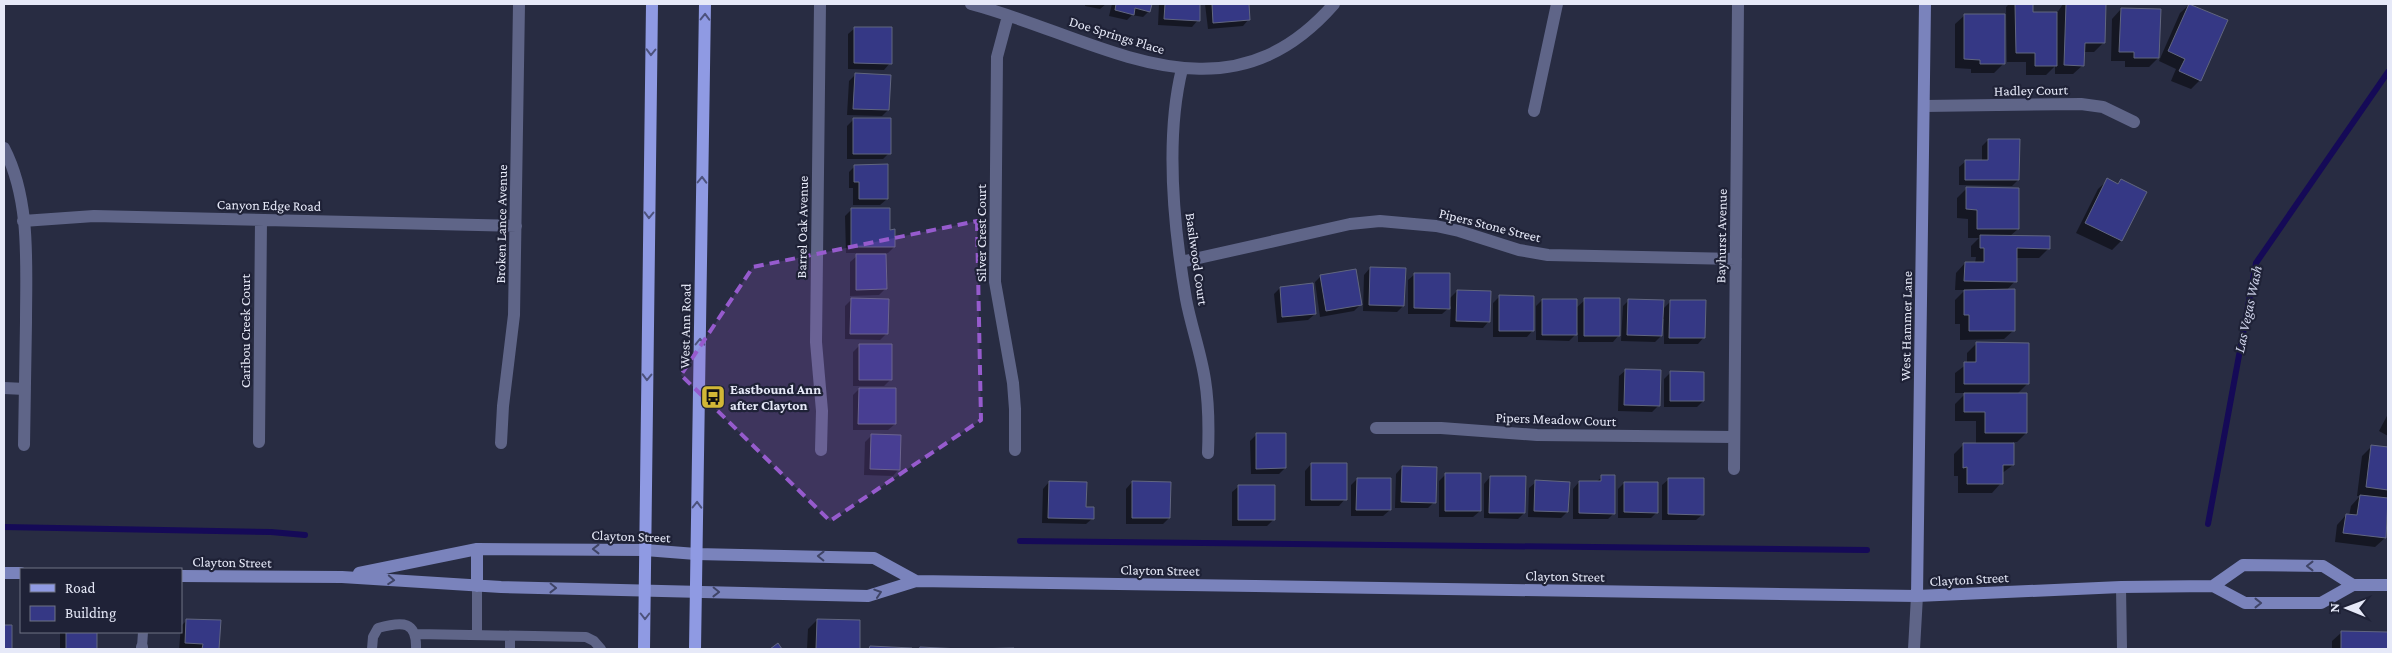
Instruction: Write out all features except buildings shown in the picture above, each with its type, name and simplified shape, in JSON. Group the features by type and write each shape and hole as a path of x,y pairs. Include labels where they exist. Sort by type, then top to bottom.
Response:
{"main road":[{"path":"644,649 652,4"},
{"name":"West Ann Road","path":"695,649 705,4"}],"street":[{"name":"Broken Lance Avenue","path":"501,443 503,406 514,315 519,4"},
{"name":"Barrel Oak Avenue","path":"820,4 816,342 822,411 821,450"},
{"name":"Doe Springs Place","path":"970,4 1156,65 1182,69 1229,66 1258,60 1284,48 1309,30 1334,4"},
{"path":"1534,111 1557,4"},
{"name":"Bayhurst Avenue","path":"1734,469 1738,4"},
{"name":"West Hammer Lane","path":"1914,649 1917,596 1925,4"},
{"name":"Silver Crest Court","path":"1008,16 997,57 995,282 1013,383 1016,409 1015,450"},
{"name":"Basilwood Court","path":"1182,69 1174,99 1175,223 1191,324 1205,379 1209,411 1208,452"},
{"name":"Hadley Court","path":"1924,106 2082,104 2103,107 2134,122"},
{"path":"4,148 19,191 26,260 24,445"},
{"name":"Canyon Edge Road","path":"23,221 94,216 516,226"},
{"name":"Caribou Creek Court","path":"260,442 261,220"},
{"name":"Pipers Stone Street","path":"1181,262 1350,224 1380,221 1444,228 1519,250 1548,255 1736,259"},
{"path":"4,388 25,389"},
{"name":"Pipers Meadow Court","path":"1376,428 1441,428 1537,435 1734,437"},
{"name":"Clayton Street","path":"342,577 477,549 645,550 696,554 874,558 916,581"},
{"path":"477,549 477,586"},
{"path":"2213,586 2243,565 2323,566 2353,586"},
{"path":"4,573 20,573"},
{"name":"Clayton Street","path":"182,576 342,577 477,586 868,596 916,581 1917,596 2121,586 2213,586 2245,603 2321,603 2353,586 2388,585"}],"lane":[{"path":"477,586 477,635"},
{"path":"2121,586 2122,649"},
{"path":"372,649 373,637 378,628 390,624 405,625 412,628 416,634 416,649"},
{"path":"142,648 143,633"},
{"path":"416,634 586,637 594,641 601,649"},
{"path":"510,636 510,649"}],"highlighted area":[{"path":"977,221 981,420 830,521 681,375 753,267"}],"waterway":[{"name":"Las Vegas Wash","path":"2208,524 2256,263 2388,72"},
{"path":"4,527 271,532 305,535"},
{"path":"1020,541 1867,550"}],"place":[{"name":"Eastbound Ann after Clayton","path":"713,397"}]}
